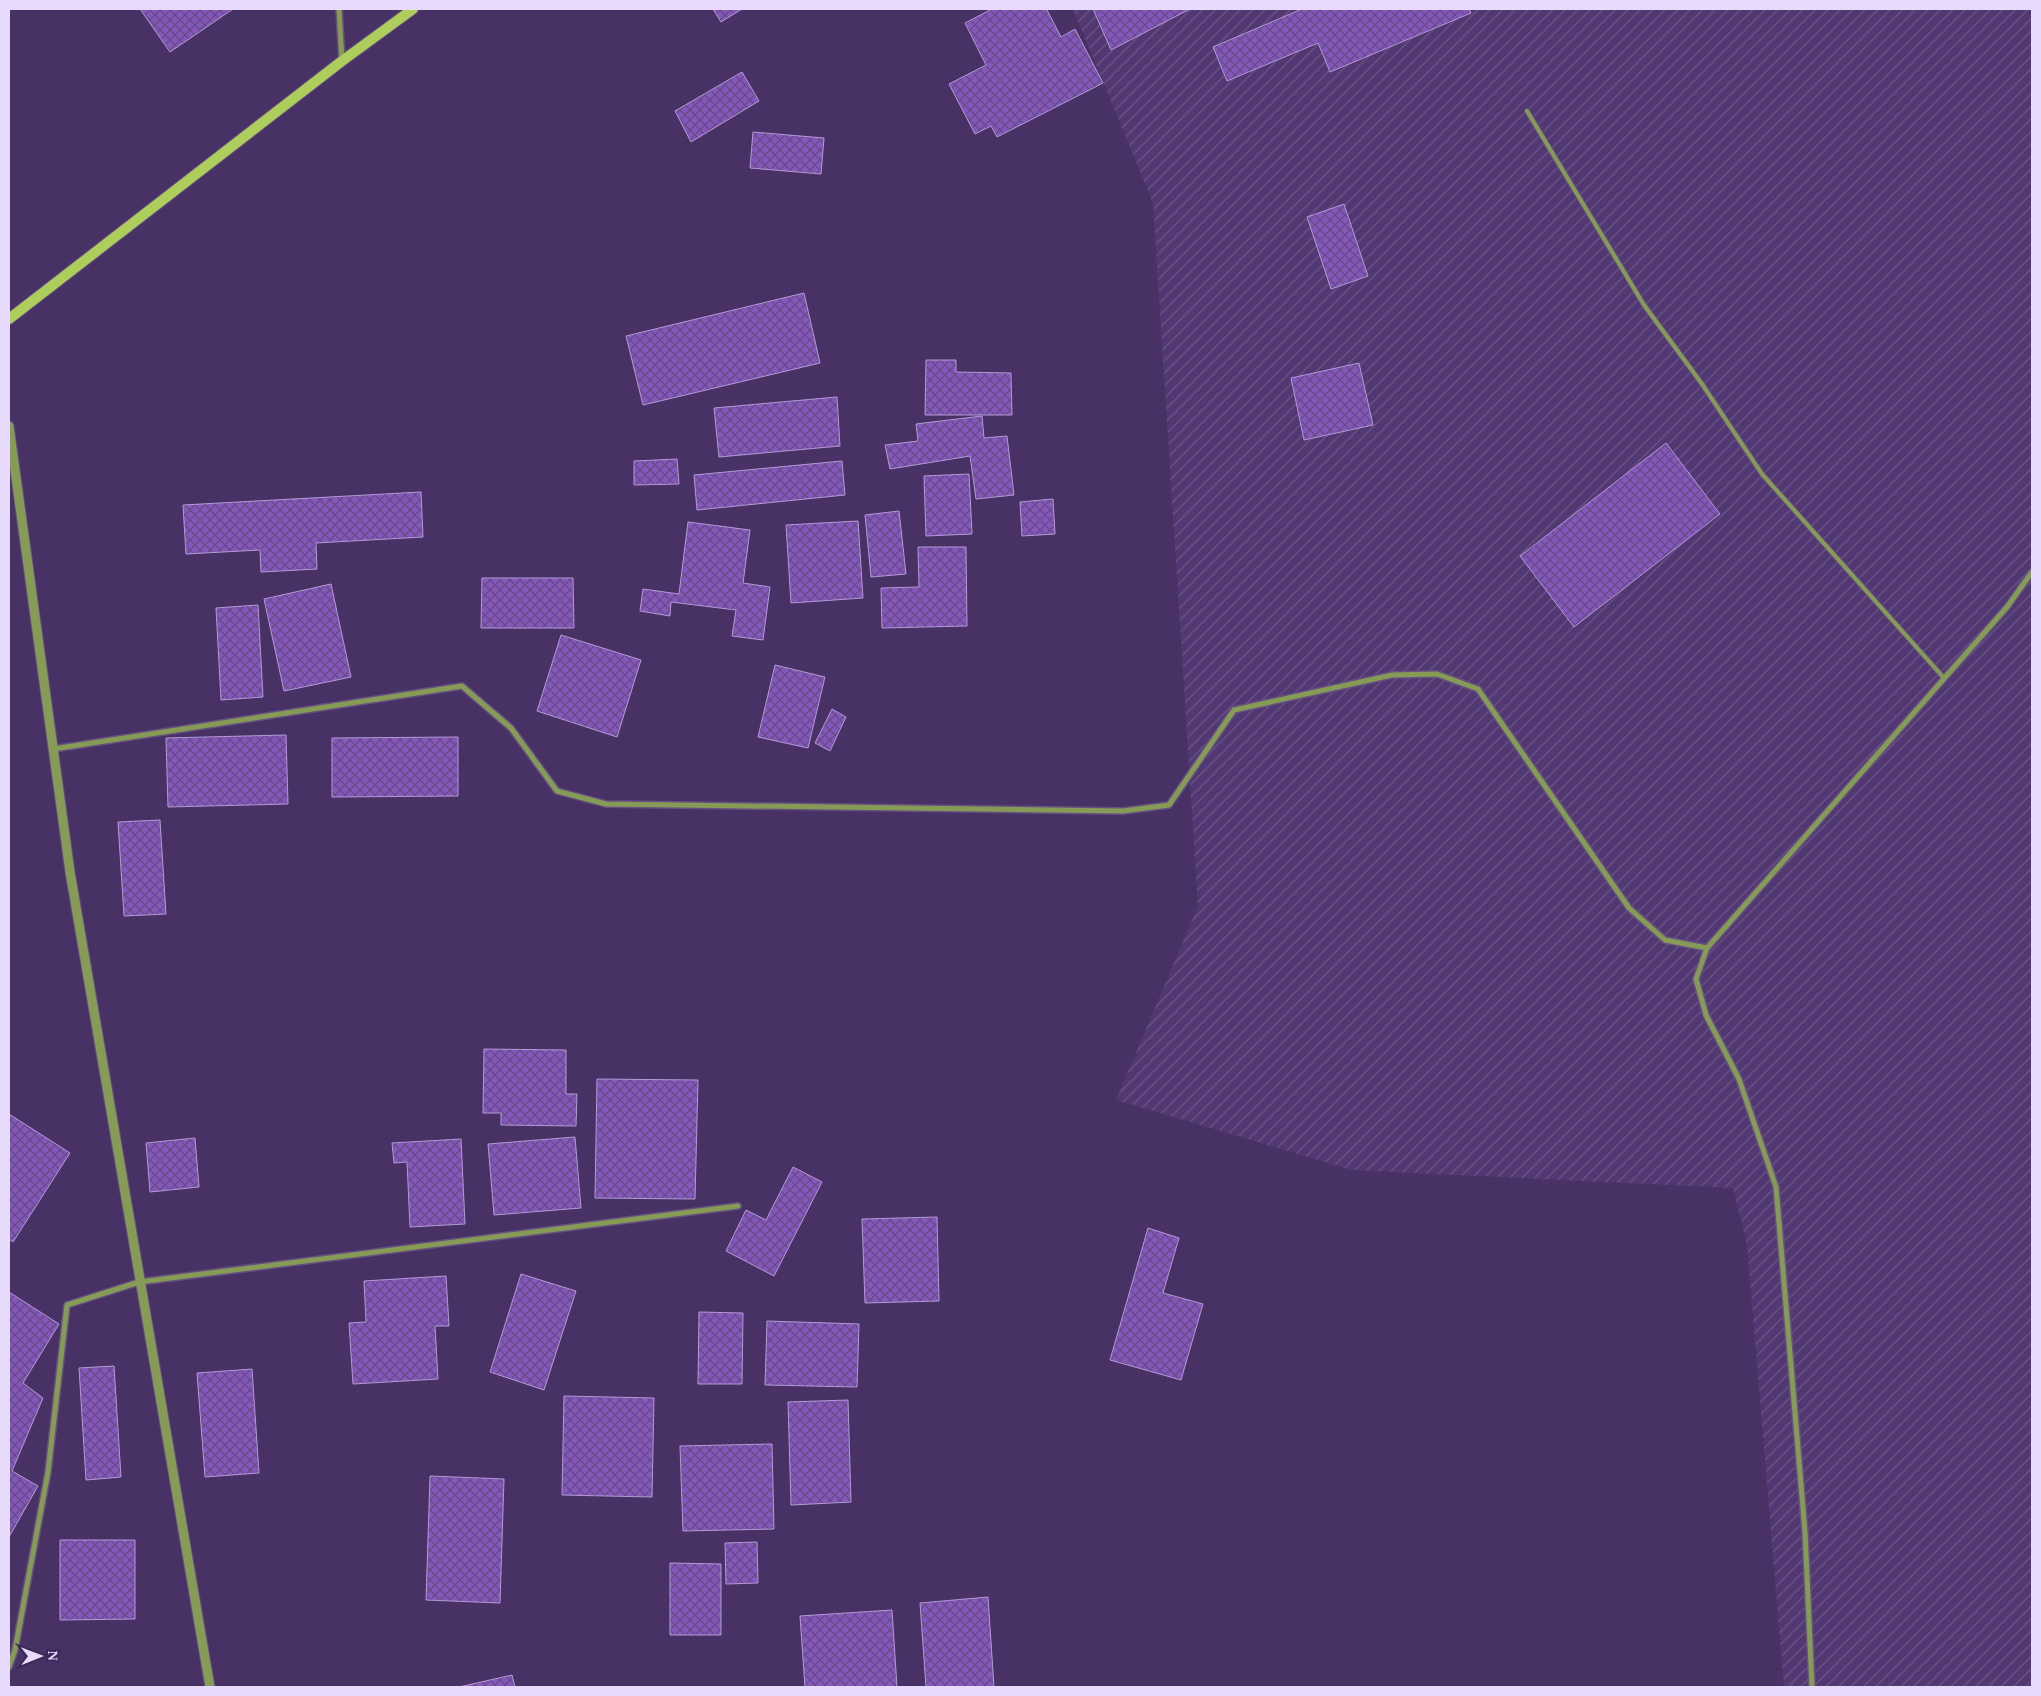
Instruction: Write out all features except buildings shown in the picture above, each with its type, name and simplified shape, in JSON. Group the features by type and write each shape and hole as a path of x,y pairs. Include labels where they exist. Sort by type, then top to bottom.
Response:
{"main road":[{"path":"9,319 342,61 413,9"}],"street":[{"path":"339,9 342,61"},
{"path":"9,426 70,872 210,1687"},
{"path":"1812,1687 1805,1532 1776,1187 1739,1079 1706,1015 1696,979 1707,948 2007,608 2032,572"},
{"path":"53,749 462,686 511,728 557,791 606,804 1123,811 1169,805 1234,710 1392,675 1437,674 1478,689 1629,908 1665,940 1707,948"},
{"path":"9,1667 15,1650 48,1472 67,1305 140,1282 738,1206"}],"lane":[{"path":"1527,111 1644,304 1702,384 1762,474 1944,678"}],"shaded area":[{"path":"1073,9 2032,9 2032,1687 1784,1687 1747,1244 1733,1188 1352,1170 1116,1100 1198,906 1153,203"}]}
